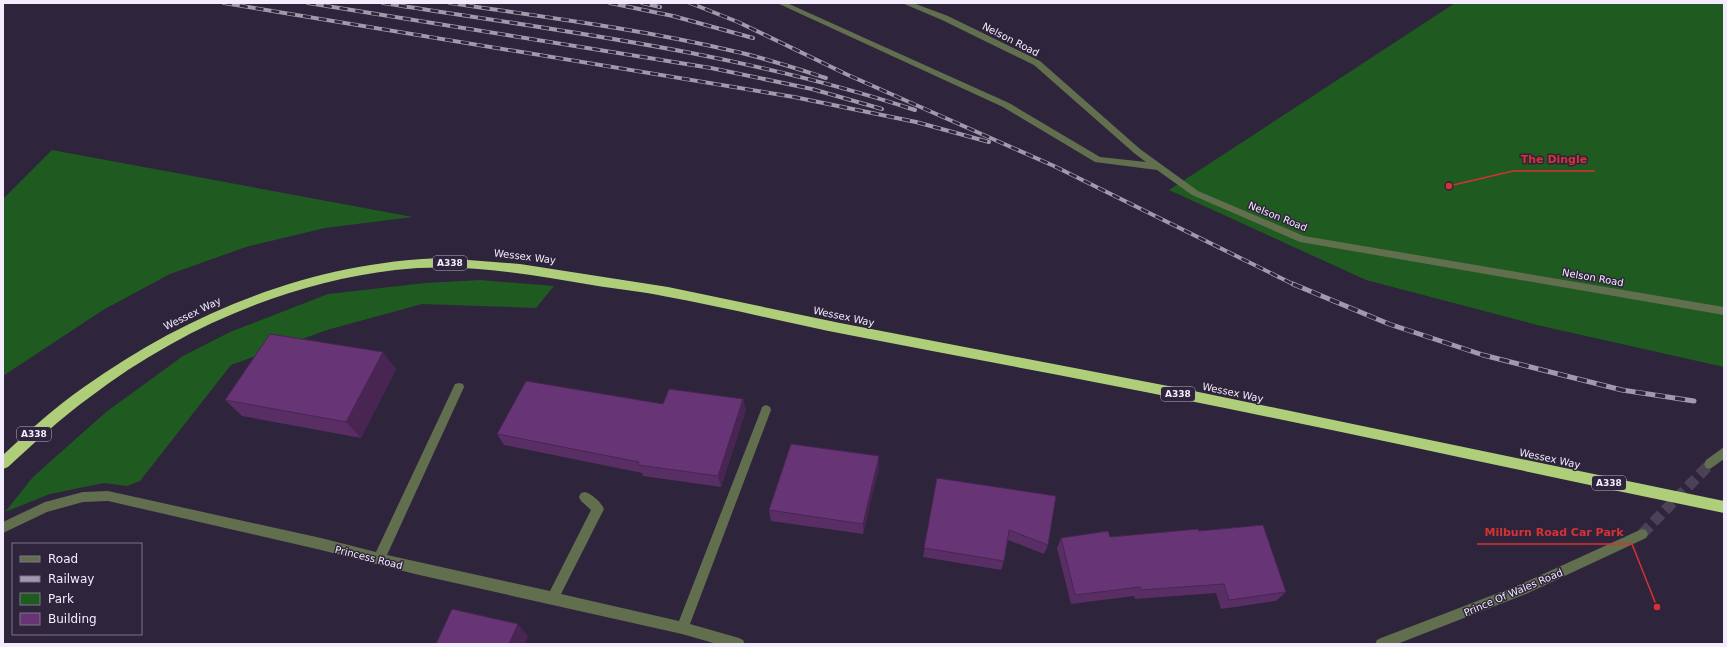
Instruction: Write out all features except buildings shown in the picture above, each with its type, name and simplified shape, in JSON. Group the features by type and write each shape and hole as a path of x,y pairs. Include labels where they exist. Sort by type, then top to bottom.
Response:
{"highway":[{"name":"Wessex Way","path":"3,463 67,406 112,373 154,346 196,323 237,305 288,287 342,274 392,266 434,263 485,264 541,271 674,293 861,333 1114,380 1724,507"}],"street":[{"path":"781,3 1006,105 1098,160 1158,167"},
{"name":"Nelson Road","path":"906,3 945,18 1037,63 1137,151 1195,193 1303,239 1724,311"},
{"path":"379,559 459,387"},
{"path":"682,628 766,410"},
{"path":"1710,464 1724,452"},
{"name":"Princess Road","path":"3,528 45,507 83,497 108,496 415,568 682,628 739,644"},
{"path":"553,598 598,509 585,497"},
{"name":"Prince Of Wales Road","path":"1381,644 1522,590 1642,534"}],"green space":[{"path":"1455,3 1724,3 1724,367 1537,325 1366,280 1169,190"},
{"path":"52,150 413,217 325,228 246,247 170,274 103,310 3,376 3,199"},
{"path":"480,280 554,286 536,308 422,304 327,330 231,365 140,481 127,486 104,483 50,494 5,512 33,477 106,412 183,356 230,332 328,294 425,283"}],"tunnel":[{"path":"1642,534 1710,464"}],"railway":[{"path":"224,3 794,97 916,122 989,142"},
{"path":"308,3 711,68 812,89 882,109"},
{"path":"383,3 585,34 718,58 850,90 915,110"},
{"path":"450,3 663,36 757,57 826,78"},
{"path":"610,3 673,16 753,38"},
{"path":"642,3 660,7"},
{"path":"690,3 738,22 848,75 1054,166 1295,285"},
{"path":"1293,284 1389,324 1483,355 1622,390 1694,401"}],"place":[{"name":"The Dingle","path":"1449,186"},
{"name":"Milburn Road Car Park","path":"1657,607"}]}
